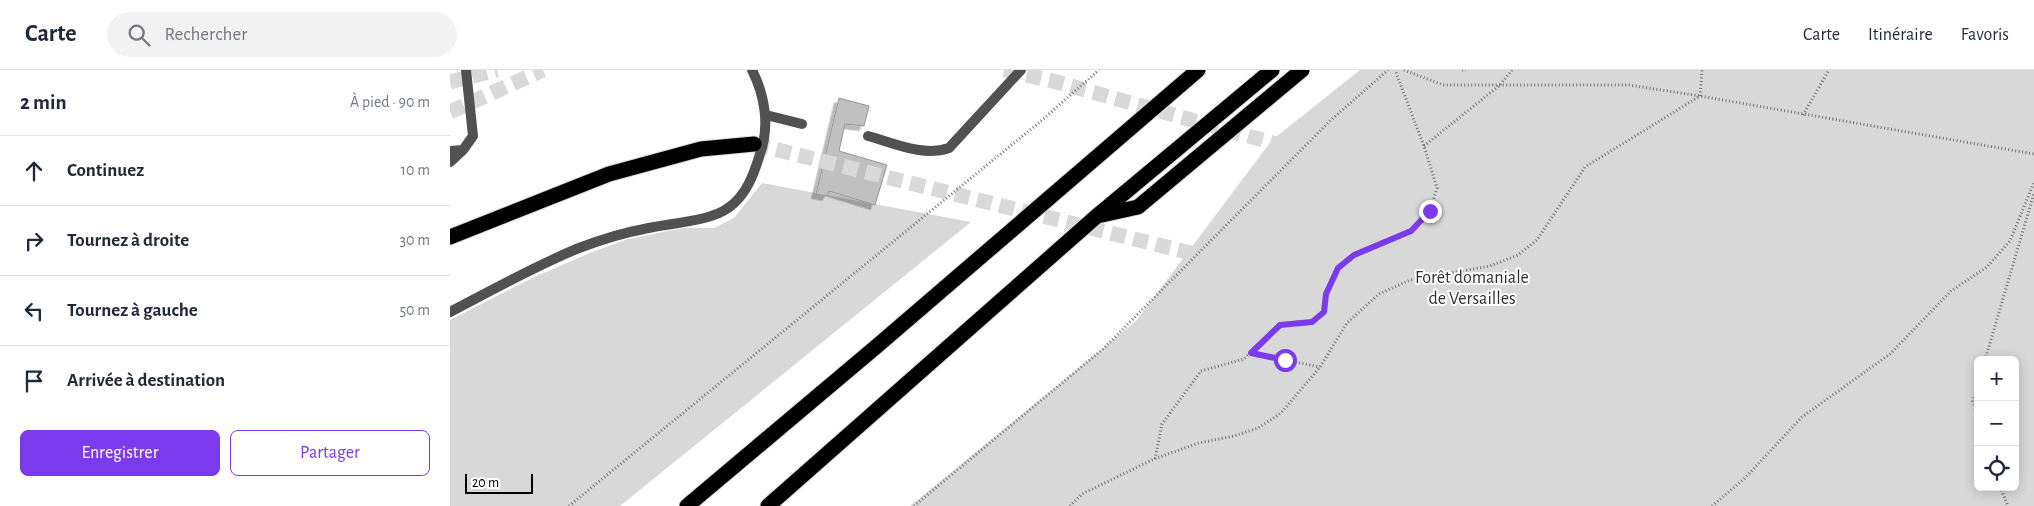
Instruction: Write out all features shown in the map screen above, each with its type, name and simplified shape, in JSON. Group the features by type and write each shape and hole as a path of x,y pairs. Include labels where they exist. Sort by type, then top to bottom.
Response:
{"highway":[{"path":"686,506 877,346 1198,70"},
{"path":"768,506 1098,215 1217,118 1272,70"},
{"path":"1098,215 1138,207 1302,70"},
{"path":"450,237 609,174 700,149 754,144"}],"lane":[{"path":"450,162 463,150 473,136 466,70"},
{"path":"450,312 579,248 644,229 703,218 728,209 742,196 753,174 762,149 766,115 752,70"},
{"path":"868,136 924,151 938,152 949,148 1021,70"},
{"path":"766,115 802,124"},
{"path":"450,151 463,150"}],"path":[{"path":"569,506 1042,121 1099,70"},
{"path":"914,506 1103,348 1331,120 1388,70"},
{"path":"1154,459 1162,424 1201,371 1244,359 1280,325 1312,322 1324,312 1326,294 1338,268 1354,255 1411,231 1430,211 1437,188 1424,146 1395,70"},
{"path":"1404,70 1443,85 1629,85 2034,154"},
{"path":"1424,146 1500,85 1512,70"},
{"path":"1700,96 1702,70"},
{"path":"1802,115 1829,70"},
{"path":"1070,506 1082,494 1154,459 1199,443 1234,436 1258,428 1281,413 1320,367 1347,323 1379,294 1410,280 1490,266 1518,255 1537,240 1585,167 1700,96"},
{"path":"1712,506 1744,479 1802,417 1890,354 1951,290 1987,267 2010,240 2034,182"},
{"path":"1986,356 2034,192"},
{"path":"1251,353 1320,367"},
{"path":"2002,491 2008,506"}],"green space":[{"name":"Forêt domaniale de Versailles","path":"1360,70 2034,70 2034,506 910,506 1136,321 1272,140"},
{"path":"762,183 971,222 620,506 450,506 450,320 532,278 592,252 628,239 683,228 714,228 734,218"}],"building":[{"path":"839,98 869,106 864,126 845,124 839,151 887,165 875,205 829,191 827,196 816,194"}],"tunnel":[{"path":"450,82 497,70"},
{"path":"450,112 543,70"},
{"path":"1004,70 1053,81 1373,171 1645,274 1879,389 1974,448"},
{"path":"754,144 1335,289 1638,406 1828,506"},
{"path":"2019,478 2034,487"}],"route":[{"path":"1285,360 1251,353 1280,325 1312,322 1324,312 1326,294 1338,268 1354,255 1411,231 1430,211"}]}
